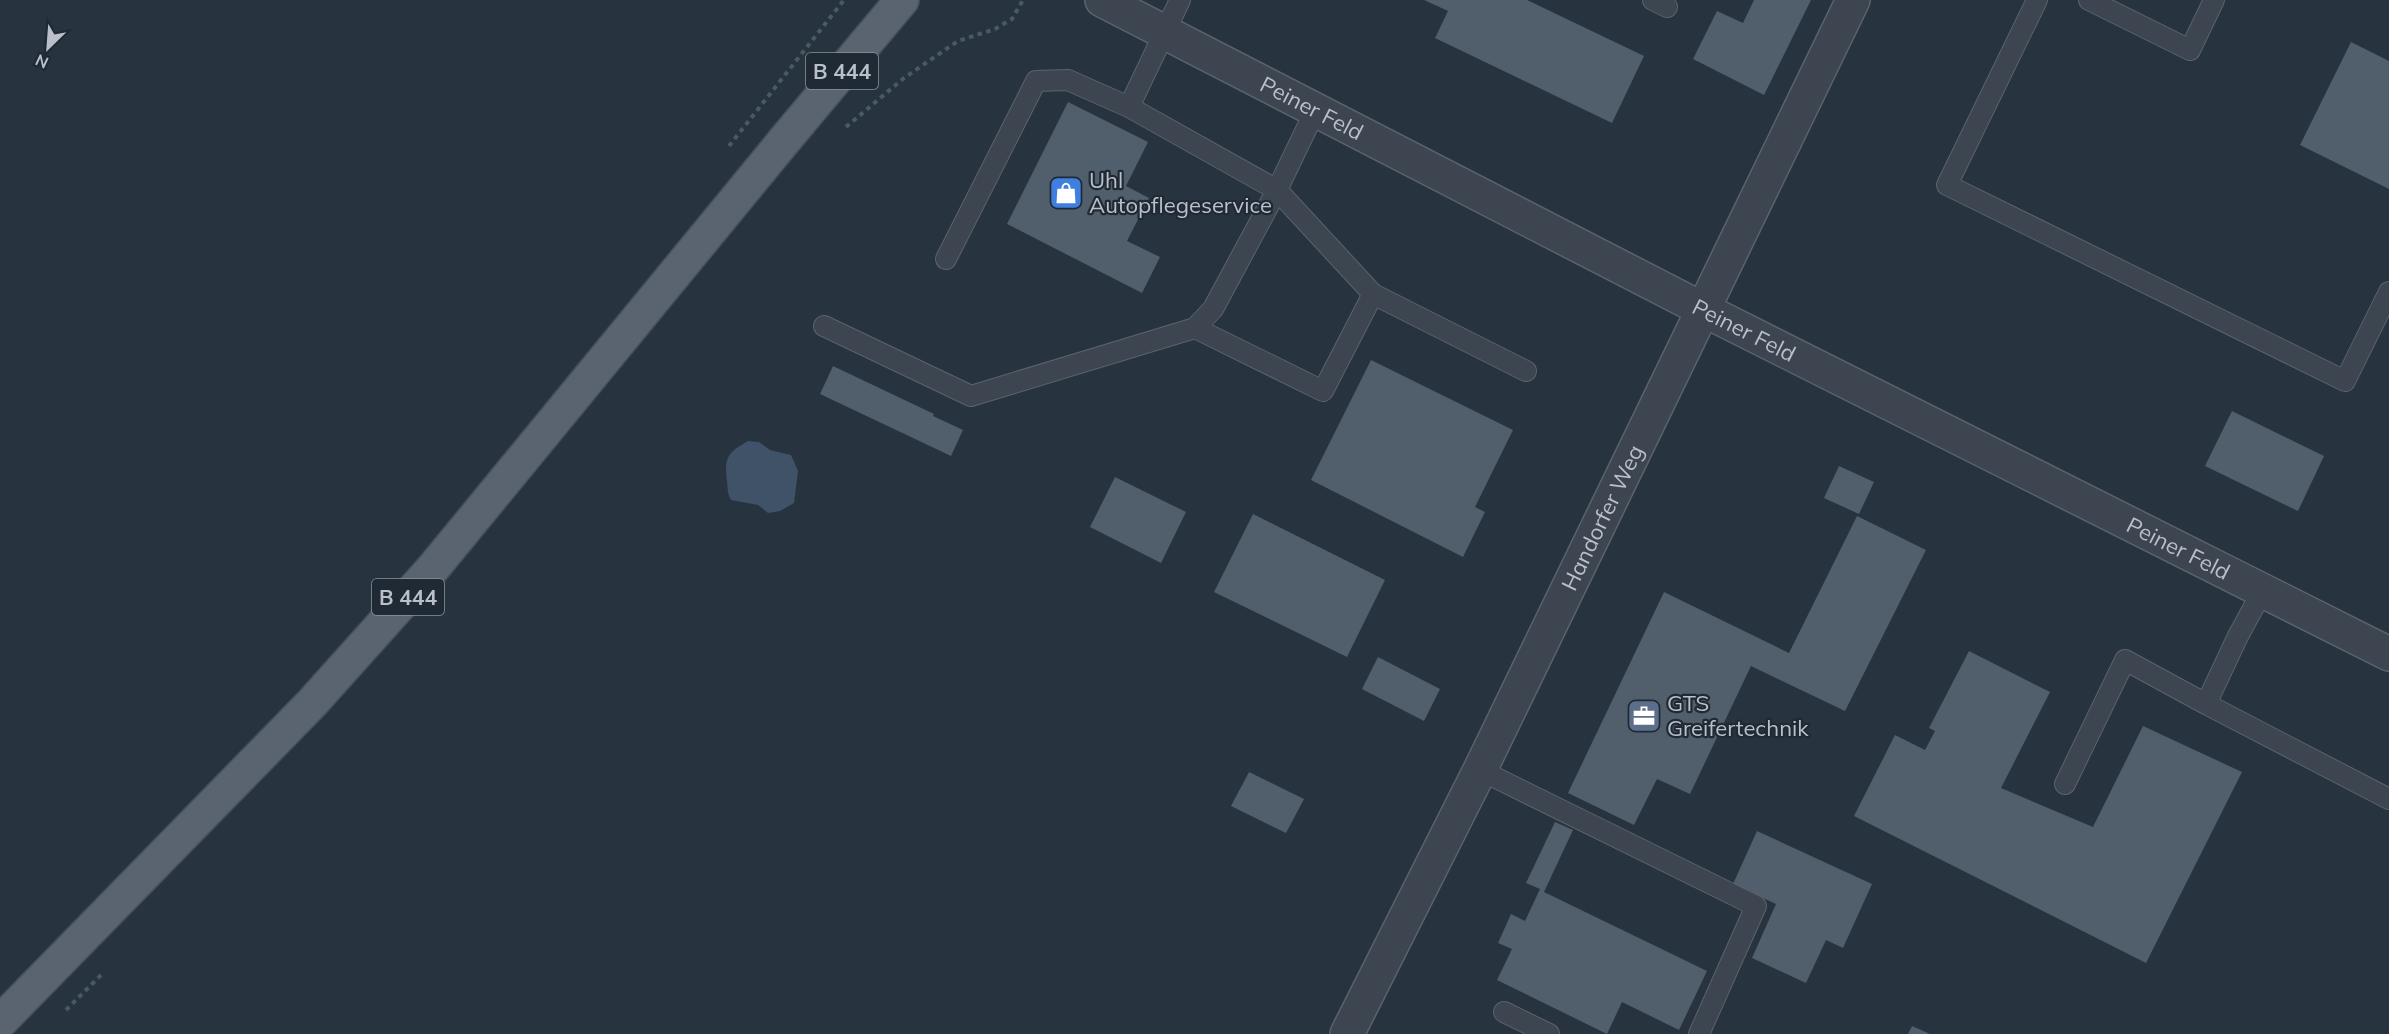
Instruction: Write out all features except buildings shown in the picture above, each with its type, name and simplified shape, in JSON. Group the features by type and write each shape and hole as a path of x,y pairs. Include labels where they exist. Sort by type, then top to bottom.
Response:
{"main road":[{"name":"B 444","path":"0,1022 312,703 434,567 902,0"}],"street":[{"name":"Peiner Feld","path":"1102,0 1702,309 2389,654"},
{"name":"Handorfer Weg","path":"1347,1034 1480,770 1853,0"}],"lane":[{"path":"1128,107 1180,0"},
{"path":"2037,0 1947,185 2346,381 2389,292"},
{"path":"2089,0 2190,50 2214,0"},
{"path":"945,259 1036,81 1068,80 1128,107 1277,190 1373,294 1527,371"},
{"path":"824,326 971,396 1195,328 1213,309 1277,190 1315,111"},
{"path":"1195,328 1323,391 1373,294"},
{"path":"2206,704 2263,590"},
{"path":"2065,784 2125,660 2389,799"},
{"path":"1480,770 1756,906 1699,1034"},
{"path":"1503,1012 1549,1034"}],"path":[{"path":"727,148 844,0"}],"water":[{"path":"748,441 759,442 770,450 791,455 798,471 794,503 780,511 768,513 758,505 731,500 726,473 728,457 735,449"}],"place":[{"name":"Uhl Autopflegeservice","path":"1066,193"},
{"name":"GTS Greifertechnik","path":"1644,716"}]}
